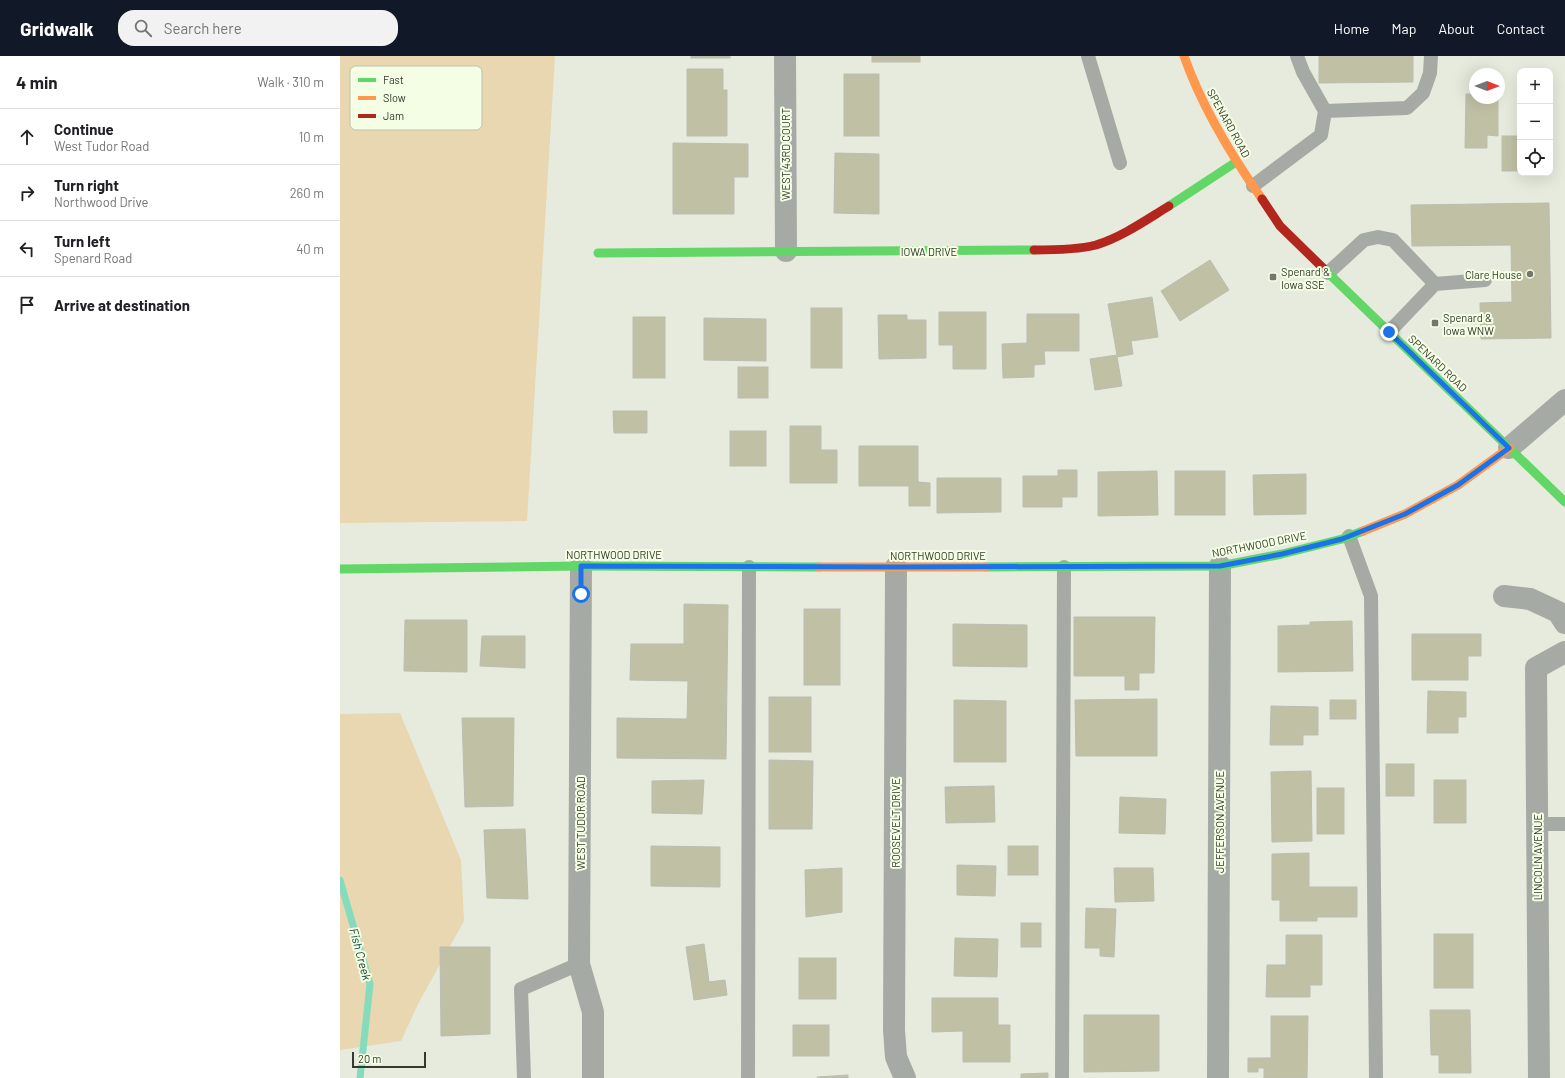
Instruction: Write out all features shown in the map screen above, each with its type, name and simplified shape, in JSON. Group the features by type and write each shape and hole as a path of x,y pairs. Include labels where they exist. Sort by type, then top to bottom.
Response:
{"street":[{"name":"WEST 43RD COURT","path":"785,56 786,252"},
{"name":"SPENARD ROAD","path":"1184,56 1194,84 1236,162 1280,226 1565,502"},
{"name":"IOWA DRIVE","path":"598,253 1052,250 1095,245 1134,228 1236,162"},
{"path":"1509,448 1565,400"},
{"name":"NORTHWOOD DRIVE","path":"340,569 581,566 1220,566 1282,554 1349,536 1412,511 1458,485 1509,448"},
{"name":"WEST TUDOR ROAD","path":"581,566 580,964 593,1012 593,1078"},
{"name":"JEFFERSON AVENUE","path":"1218,1078 1220,566"},
{"name":"ROOSEVELT DRIVE","path":"896,567 894,1030 896,1057 905,1078"},
{"path":"1504,596 1530,599 1558,612 1565,623"},
{"name":"LINCOLN AVENUE","path":"1539,1078 1536,668 1565,652"}],"lane":[{"path":"1088,56 1120,163"},
{"path":"1253,186 1321,135 1324,112 1303,72 1297,56"},
{"path":"1324,112 1407,108 1423,94 1430,73 1431,56"},
{"path":"1328,273 1364,240 1378,237 1393,240 1435,284"},
{"path":"1389,332 1435,284 1485,280"},
{"path":"1349,536 1371,596 1376,1078"},
{"path":"748,1078 749,567"},
{"path":"1062,1078 1064,567"},
{"path":"1537,824 1565,824"},
{"path":"524,1078 521,989 580,964"}],"shaded area":[{"path":"340,56 555,56 527,521 340,523"},
{"path":"400,713 461,860 464,921 418,1004 401,1041 340,1050 340,714"}],"building":[{"path":"691,56 730,56 730,58 691,58"},
{"path":"872,56 920,56 920,62 872,62"},
{"path":"1319,56 1413,56 1413,82 1319,83"},
{"path":"687,69 723,69 723,90 727,90 727,136 687,136"},
{"path":"844,74 879,74 879,136 844,136"},
{"path":"1466,94 1469,94 1469,104 1498,104 1498,136 1487,135 1487,148 1465,148"},
{"path":"1502,136 1517,136 1517,171 1502,171"},
{"path":"673,143 748,144 748,177 734,177 734,214 673,214"},
{"path":"835,153 879,154 879,214 834,213"},
{"name":"Clare House","path":"1549,203 1551,338 1481,339 1480,303 1512,302 1511,245 1412,246 1411,205"},
{"path":"1210,260 1229,290 1180,321 1161,291"},
{"path":"1152,297 1158,337 1131,341 1133,354 1117,357 1122,386 1095,390 1090,359 1117,355 1108,304"},
{"path":"811,308 842,308 842,368 811,368"},
{"path":"939,312 986,312 986,369 953,369 953,345 939,345"},
{"path":"1027,314 1079,314 1079,351 1044,351 1045,364 1034,365 1034,377 1003,378 1002,344 1027,343"},
{"path":"878,315 907,315 907,320 926,320 926,358 879,359"},
{"path":"633,317 665,317 665,378 633,378"},
{"path":"704,318 766,319 766,361 704,360"},
{"path":"738,367 768,367 768,398 738,398"},
{"path":"613,411 647,411 647,433 614,433"},
{"path":"790,426 821,426 821,450 837,450 837,483 790,483"},
{"path":"730,431 766,431 766,466 730,466"},
{"path":"859,446 918,446 918,482 930,483 930,506 909,506 909,486 859,486"},
{"path":"1058,470 1077,470 1077,497 1062,497 1062,507 1023,507 1023,476 1058,476"},
{"path":"1157,471 1158,515 1098,516 1098,472"},
{"path":"1175,471 1225,471 1225,515 1175,515"},
{"path":"1306,474 1306,514 1254,515 1253,475"},
{"path":"937,478 1001,478 1001,512 937,513"},
{"path":"684,604 728,605 726,759 617,758 617,718 687,719 688,681 630,680 631,644 684,644"},
{"path":"804,609 840,609 840,685 804,685"},
{"path":"1074,617 1155,617 1154,673 1139,673 1139,690 1125,690 1125,676 1074,676"},
{"path":"405,620 467,620 467,672 404,671"},
{"path":"1352,621 1353,671 1278,672 1278,626 1310,625 1310,622"},
{"path":"953,624 1027,625 1027,667 953,666"},
{"path":"1412,634 1481,634 1481,656 1468,656 1468,680 1412,680"},
{"path":"482,636 525,636 525,668 480,666"},
{"path":"1428,691 1466,692 1466,717 1458,717 1458,733 1427,733"},
{"path":"769,697 811,697 811,752 769,752"},
{"path":"1157,699 1157,756 1076,756 1075,700"},
{"path":"954,700 1006,701 1006,762 954,762"},
{"path":"1330,700 1356,700 1356,719 1330,719"},
{"path":"1271,706 1318,707 1318,735 1303,735 1303,745 1270,745"},
{"path":"462,718 514,718 513,806 465,807"},
{"path":"769,760 813,761 812,829 769,829"},
{"path":"1386,764 1414,764 1414,796 1386,796"},
{"path":"1311,771 1312,841 1272,842 1271,772"},
{"path":"704,780 702,814 652,813 652,781"},
{"path":"1434,780 1466,780 1466,823 1434,823"},
{"path":"994,786 995,822 946,823 945,787"},
{"path":"1317,788 1344,788 1344,834 1317,834"},
{"path":"1120,797 1166,799 1165,834 1119,833"},
{"path":"525,829 528,899 487,898 484,830"},
{"path":"651,846 720,847 720,887 651,886"},
{"path":"1008,846 1038,846 1038,875 1008,875"},
{"path":"1309,853 1309,887 1357,887 1357,917 1317,917 1317,921 1280,921 1280,900 1272,900 1272,854"},
{"path":"957,865 996,866 995,896 957,895"},
{"path":"842,868 842,912 806,917 805,870"},
{"path":"1114,868 1153,868 1154,901 1115,902"},
{"path":"1086,908 1116,909 1114,957 1100,956 1100,948 1085,948"},
{"path":"1021,923 1041,923 1041,947 1021,947"},
{"path":"1434,934 1473,934 1473,988 1434,988"},
{"path":"1286,935 1322,935 1322,985 1310,985 1310,997 1266,997 1267,965 1286,965"},
{"path":"955,938 998,939 997,977 954,976"},
{"path":"704,944 709,982 725,980 727,995 694,1000 686,947"},
{"path":"440,947 490,947 490,1034 441,1036"},
{"path":"799,958 836,958 836,999 799,999"},
{"path":"932,998 998,998 998,1025 1010,1025 1010,1062 963,1062 963,1031 932,1032"},
{"path":"1430,1010 1470,1010 1471,1073 1439,1073 1439,1055 1431,1055"},
{"path":"1084,1015 1159,1015 1159,1071 1084,1072"},
{"path":"1271,1016 1308,1016 1307,1078 1264,1078 1264,1068 1258,1068 1258,1072 1248,1072 1248,1058 1271,1058"},
{"path":"793,1025 829,1025 829,1056 793,1056"},
{"path":"1048,1073 1048,1078 1021,1078 1021,1074"},
{"path":"848,1075 848,1078 817,1078 817,1077"}],"waterway":[{"name":"Fish Creek","path":"340,880 370,984 360,1078"}],"traffic: fast":[{"path":"1169,206 1236,162"},
{"path":"598,253 1034,250"},
{"path":"1324,269 1565,502"},
{"path":"986,567 1220,566 1282,554 1342,539 1363,531"},
{"path":"340,569 581,566 819,567"}],"traffic: slow":[{"path":"1184,56 1208,112 1228,148 1262,199"},
{"path":"1363,531 1405,514 1458,485 1509,448"},
{"path":"819,567 986,567"}],"traffic: jam":[{"path":"1262,199 1280,226 1324,269"},
{"path":"1034,250 1074,248 1106,242 1169,206"}],"place":[{"name":"Clare House","path":"1530,274"},
{"name":"Spenard & Iowa SSE","path":"1273,277"},
{"name":"Spenard & Iowa WNW","path":"1435,323"}],"route":[{"path":"581,594 581,566 1220,566 1282,554 1342,539 1405,514 1458,485 1509,448 1389,332"}]}
